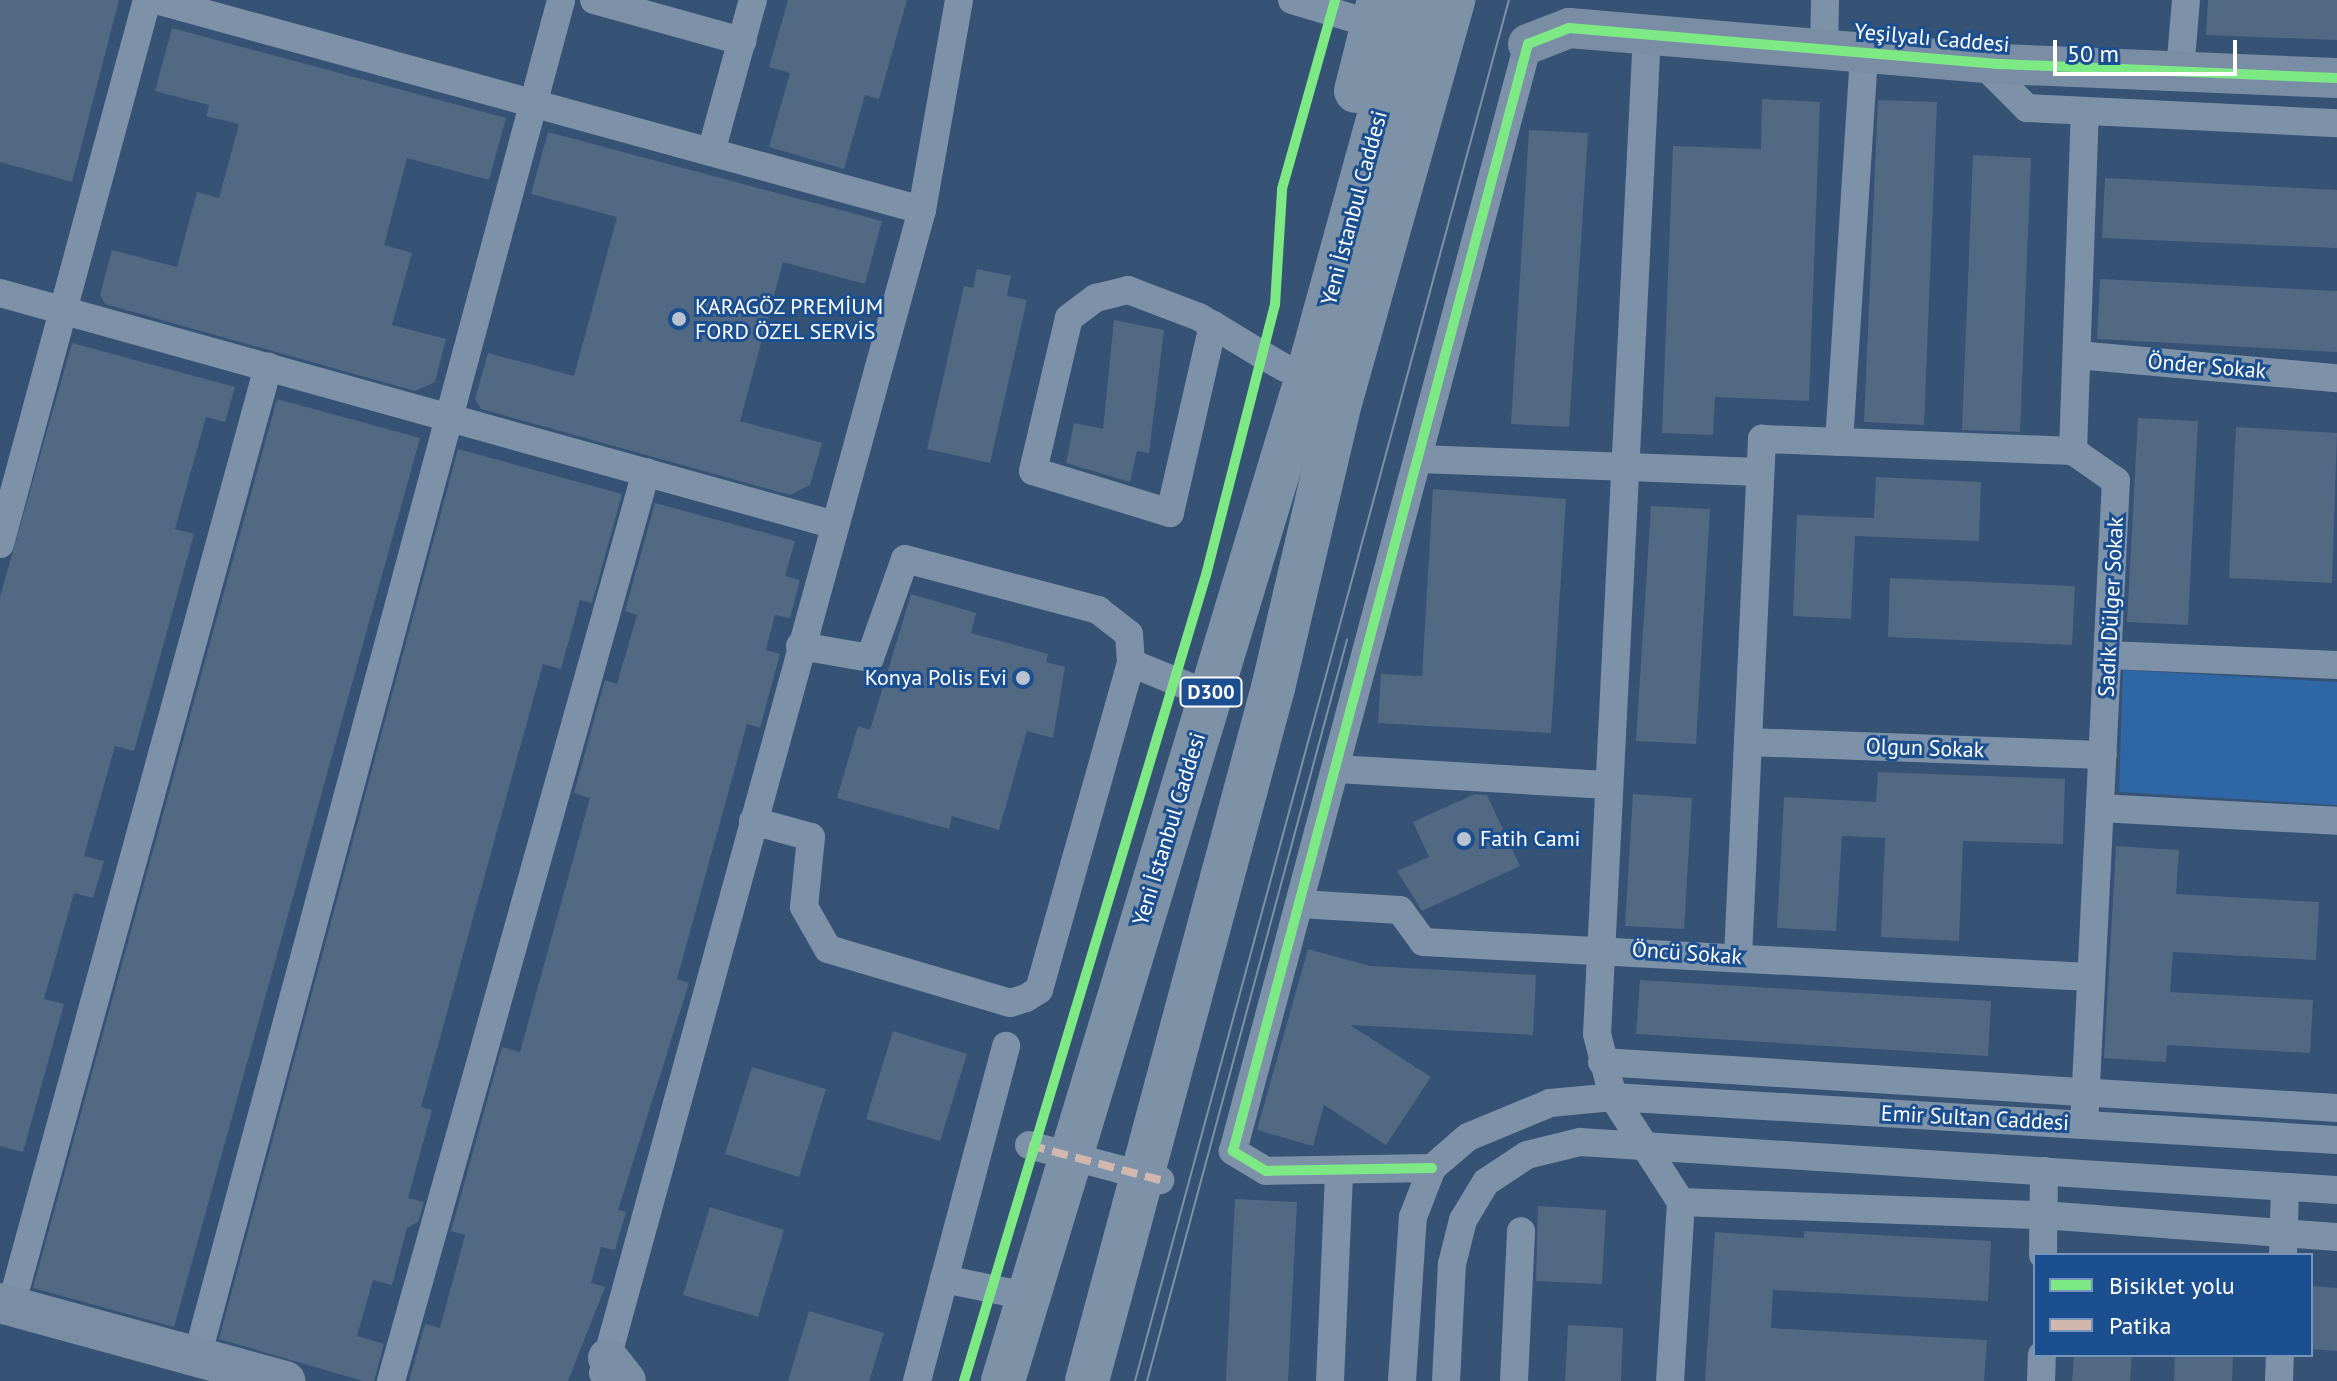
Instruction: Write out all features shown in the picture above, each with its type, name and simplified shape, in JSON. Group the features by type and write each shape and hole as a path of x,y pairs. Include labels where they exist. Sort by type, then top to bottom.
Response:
{"highway":[{"name":"Yeni İstanbul Caddesi","path":"1003,1381 1026,1296 1264,519 1449,2"},
{"name":"Yeni İstanbul Caddesi","path":"1087,1381 1273,688 1340,403 1449,2"},
{"path":"1264,519 1266,463 1285,368 1376,12"}],"street":[{"path":"0,544 147,0"},
{"path":"156,0 922,210"},
{"path":"197,1357 454,419 561,0"},
{"path":"594,0 742,41"},
{"path":"711,152 753,0"},
{"path":"612,1373 753,821 922,210 959,0"},
{"path":"1292,0 1376,12"},
{"path":"1824,49 1825,0"},
{"path":"2180,71 2186,0"},
{"name":"Yeşilyalı Caddesi","path":"1528,44 1569,28 1982,63 2337,78"},
{"path":"1647,34 1601,947 1602,1062 1613,1097 1639,1143 1681,1202 1670,1381"},
{"path":"1402,1381 1413,1217 1432,1168 1266,1171 1233,1151 1528,44"},
{"path":"1839,442 1864,52"},
{"path":"1982,63 2027,108 2337,123"},
{"path":"1738,956 1762,439 2073,451 2085,111"},
{"path":"1213,325 1170,513 1033,471 1069,318 1096,298 1128,290 1213,325 1285,368"},
{"path":"0,293 835,525"},
{"name":"Önder Sokak","path":"2077,355 2337,378"},
{"path":"268,367 5,1305 286,1381"},
{"name":"Sadık Dülger Sokak","path":"2073,451 2116,481 2084,1125"},
{"path":"1419,459 1760,472"},
{"path":"391,1381 646,472"},
{"path":"753,821 811,837 804,907 828,949 1010,1003 1039,990 1131,663 1129,634 1098,610 905,559 870,658 800,646"},
{"path":"2109,655 2337,665"},
{"path":"1131,663 1210,695"},
{"name":"Olgun Sokak","path":"1748,742 2103,755"},
{"path":"1337,769 1609,785"},
{"path":"2100,808 2337,821"},
{"name":"Öncü Sokak","path":"1300,904 1400,910 1423,942 1601,947 2090,977"},
{"path":"917,1381 1006,1046"},
{"path":"1602,1062 2337,1108"},
{"name":"Emir Sultan Caddesi","path":"1432,1168 1508,1115 1613,1097 2337,1140"},
{"path":"1446,1381 1452,1264 1463,1220 1486,1182 1527,1155 1580,1142 1639,1143 2337,1190"},
{"path":"1029,1145 1160,1180"},
{"path":"1330,1381 1339,1171"},
{"path":"2043,1253 2044,1171"},
{"path":"2284,1244 2285,1187"},
{"path":"1681,1202 2043,1215 2284,1244 2337,1237"},
{"path":"1514,1381 1521,1231"},
{"path":"944,1279 1026,1296"},
{"path":"2041,1381 2042,1357"},
{"path":"2279,1381 2280,1357"}],"shaded area":[{"path":"2123,670 2337,682 2337,805 2119,792"}],"building":[{"path":"0,0 119,0 72,182 0,162"},
{"path":"788,0 907,0 879,99 865,95 844,169 769,147 790,73 769,67"},
{"path":"2208,0 2337,0 2337,40 2206,35"},
{"path":"172,28 506,118 489,180 407,158 384,245 412,253 392,325 446,339 435,382 415,391 105,304 100,295 112,250 177,267 197,192 219,198 239,124 206,116 209,105 155,91"},
{"path":"1762,99 1820,102 1809,401 1715,397 1713,435 1662,433 1673,146 1761,149"},
{"path":"1878,100 1937,102 1924,425 1864,422"},
{"path":"1529,130 1588,133 1569,427 1511,424"},
{"name":"KARAGÖZ PREMİUM FORD ÖZEL SERVİS","path":"548,132 882,221 865,284 783,262 740,421 822,443 810,485 790,495 481,409 475,399 488,353 574,376 617,217 531,194"},
{"path":"1973,155 2031,158 2020,432 1962,430"},
{"path":"2105,178 2337,190 2337,248 2102,238"},
{"path":"977,269 1011,276 1007,296 1027,300 990,463 927,449 964,286 973,288"},
{"path":"2100,279 2337,291 2337,352 2097,339"},
{"path":"1114,320 1164,330 1149,453 1137,451 1130,482 1066,463 1074,423 1103,429"},
{"path":"72,343 235,387 225,422 206,417 175,529 194,534 134,751 115,746 84,856 104,861 93,898 74,893 44,999 64,1004 23,1152 0,1146 0,597"},
{"path":"277,399 420,438 174,1327 33,1288"},
{"path":"2138,418 2198,421 2188,625 2127,622"},
{"path":"2236,427 2337,433 2332,583 2229,578"},
{"path":"458,449 622,494 592,603 580,600 561,669 543,664 421,1107 432,1110 408,1198 424,1202 418,1222 407,1228 392,1285 373,1280 357,1336 384,1344 374,1381 363,1381 219,1339"},
{"path":"1876,477 1981,482 1979,541 1855,536 1851,619 1793,616 1797,515 1874,518"},
{"path":"1433,489 1566,499 1551,733 1378,723 1381,674 1422,676"},
{"path":"655,503 795,541 785,576 800,580 790,618 775,615 766,650 780,654 760,728 747,724 677,979 689,983 618,1210 626,1212 615,1250 601,1247 591,1283 605,1287 568,1381 409,1381 425,1324 440,1328 465,1235 451,1231 502,1047 520,1052 590,798 574,793 605,680 617,684 637,615 625,611"},
{"path":"1651,506 1710,509 1696,744 1636,741"},
{"path":"1890,578 2075,586 2072,645 1888,637"},
{"path":"911,594 976,613 971,633 1048,654 1046,662 1065,667 1053,738 1027,731 999,830 952,816 949,829 837,798 858,726 870,730"},
{"path":"1878,772 2065,779 2063,844 1963,841 1959,941 1881,937 1885,838 1842,836 1836,931 1777,928 1784,797 1876,802"},
{"name":"Fatih Cami","path":"1475,794 1487,795 1520,866 1422,911 1397,871 1429,857 1413,822"},
{"path":"1633,794 1692,798 1684,929 1625,926"},
{"path":"2116,846 2179,850 2176,894 2319,902 2316,960 2173,952 2170,992 2313,1000 2310,1053 2167,1045 2166,1062 2104,1058"},
{"path":"1308,949 1370,966 1536,975 1533,1035 1350,1025 1431,1077 1386,1145 1324,1105 1313,1146 1257,1130"},
{"path":"1640,980 1991,1001 1988,1056 1636,1034"},
{"path":"893,1031 967,1054 940,1141 866,1119"},
{"path":"752,1067 826,1089 799,1177 725,1154"},
{"path":"1235,1199 1297,1202 1288,1381 1226,1381"},
{"path":"1538,1206 1606,1210 1602,1284 1536,1281"},
{"path":"710,1207 784,1230 758,1317 683,1295"},
{"path":"1804,1231 1991,1241 1988,1301 1773,1290 1771,1328 1987,1340 1984,1381 1705,1381 1715,1232 1804,1238"},
{"path":"2313,1286 2337,1288 2337,1351 2313,1349"},
{"path":"809,1311 884,1333 869,1381 788,1381"},
{"path":"1568,1325 1623,1328 1621,1381 1565,1381"},
{"path":"2074,1357 2132,1357 2130,1381 2072,1381"},
{"path":"2175,1357 2233,1357 2232,1381 2174,1381"}],"tram line":[{"path":"1135,1381 1509,0"},
{"path":"1147,1381 1347,640"}],"marked path":[{"path":"1029,1145 1160,1180"}],"cycle path":[{"path":"964,1381 1206,575 1275,305 1282,189 1335,0"},
{"path":"1432,1168 1266,1171 1233,1151 1528,44 1569,28 2001,64 2337,78"}],"place":[{"name":"KARAGÖZ PREMİUM FORD ÖZEL SERVİS","path":"679,319"},
{"name":"Konya Polis Evi","path":"1023,678"},
{"name":"Fatih Cami","path":"1464,839"}]}
